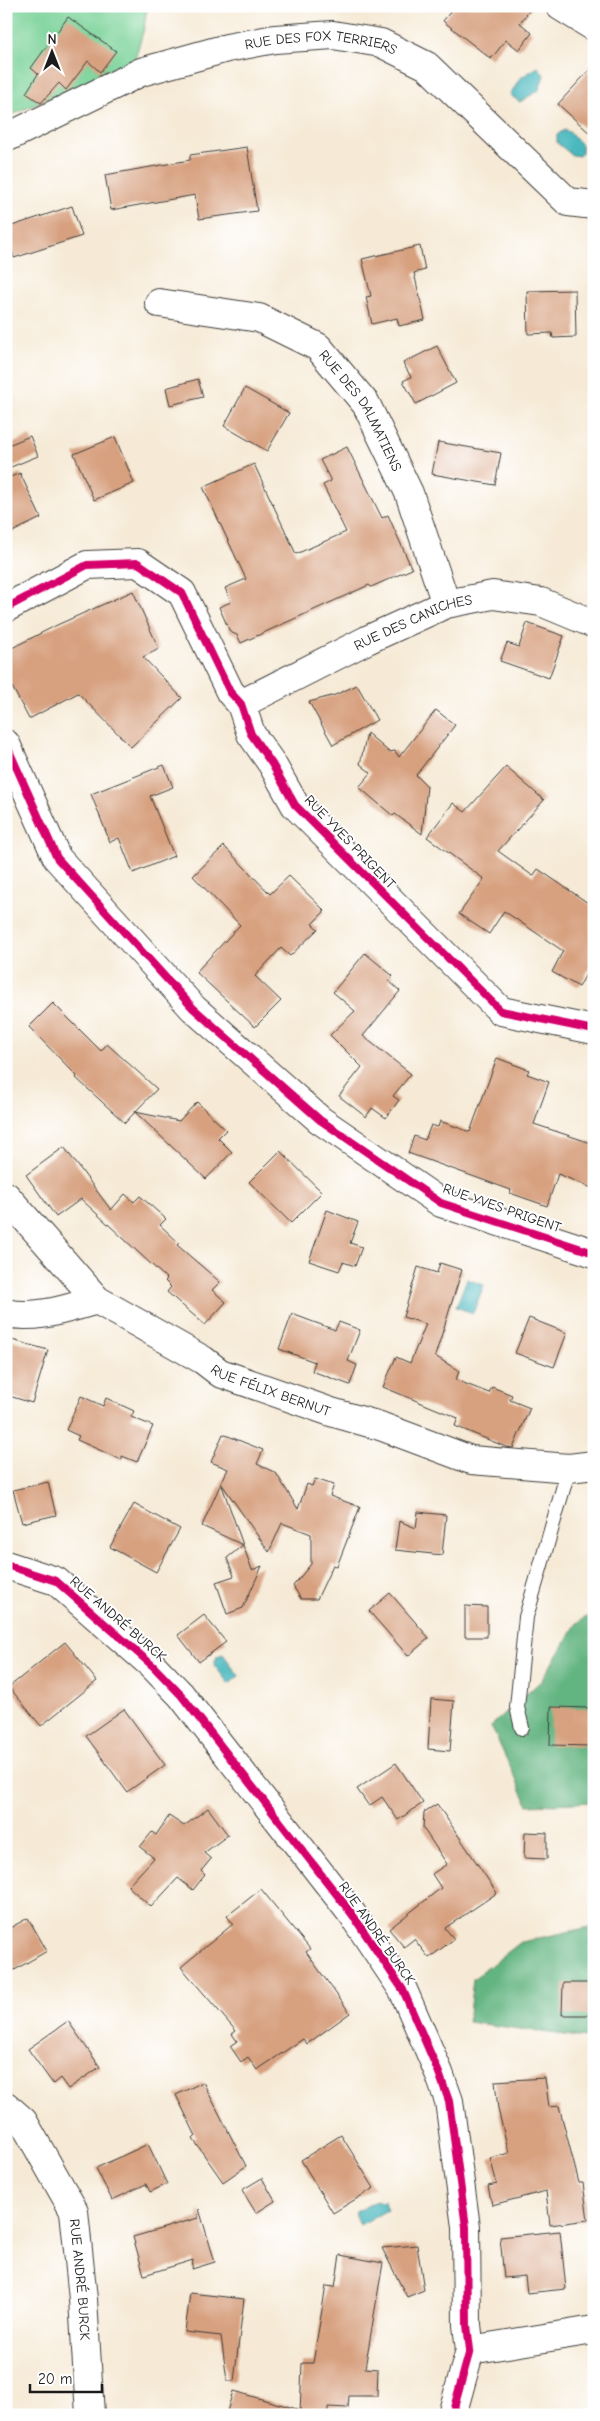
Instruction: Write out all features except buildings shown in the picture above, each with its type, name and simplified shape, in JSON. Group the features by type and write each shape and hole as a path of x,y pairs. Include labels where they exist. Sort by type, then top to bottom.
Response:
{"street":[{"path":"560,6 594,27"},
{"name":"RUE DES FOX TERRIERS","path":"6,138 142,72 227,48 275,39 333,35 381,43 427,66 568,202 594,204"},
{"name":"RUE DES DALMATIENS","path":"159,303 259,318 318,347 366,404 409,493 446,604"},
{"name":"RUE YVES PRIGENT","path":"6,608 87,565 138,563 182,593 230,692 241,704 251,734 272,764 295,805 501,1011 594,1030"},
{"name":"RUE DES CANICHES","path":"241,704 367,640 446,604 494,595 541,602 594,624"},
{"name":"RUE YVES PRIGENT","path":"6,744 57,858 193,1008 320,1120 441,1203 594,1253"},
{"name":"RUE FÉLIX BERNUT","path":"6,1196 97,1300 203,1360 220,1373 331,1412 380,1426 471,1460 582,1466"},
{"path":"6,1313 16,1315 62,1310 97,1300"},
{"name":"RUE ANDRÉ BURCK","path":"6,1565 56,1581 154,1666 182,1695 352,1914 403,1990 449,2100 466,2227 467,2325 470,2350 452,2415"},
{"name":"RUE ANDRÉ BURCK","path":"6,2106 23,2121 74,2211 83,2299 90,2415"},
{"path":"470,2350 594,2330"}],"lane":[{"path":"522,1728 517,1707 526,1617 582,1466"}],"green space":[{"path":"6,6 147,6 144,28 134,62 6,117"},
{"path":"594,1612 594,1802 528,1805 491,1726 541,1681 577,1623"},
{"path":"594,1926 594,2039 468,2022 473,1979 521,1942"}],"water":[{"path":"538,67 544,75 539,90 520,102 510,95 520,78"},
{"path":"564,130 571,133 582,146 582,153 579,156 572,155 557,143 557,135"},
{"path":"467,1279 484,1285 473,1313 456,1307"},
{"path":"223,1654 239,1676 229,1684 214,1665 217,1656"},
{"path":"378,2200 381,2202 385,2201 387,2210 360,2225 354,2213"}],"cycle path":[{"path":"6,608 87,565 138,563 182,593 230,692 241,704 251,734 272,764 295,805 501,1011 594,1030"},
{"path":"6,744 57,858 193,1008 320,1120 441,1203 594,1253"},
{"path":"6,1565 56,1581 153,1666 181,1695 352,1914 403,1990 449,2101 466,2227 467,2325 470,2350 452,2415"}]}
